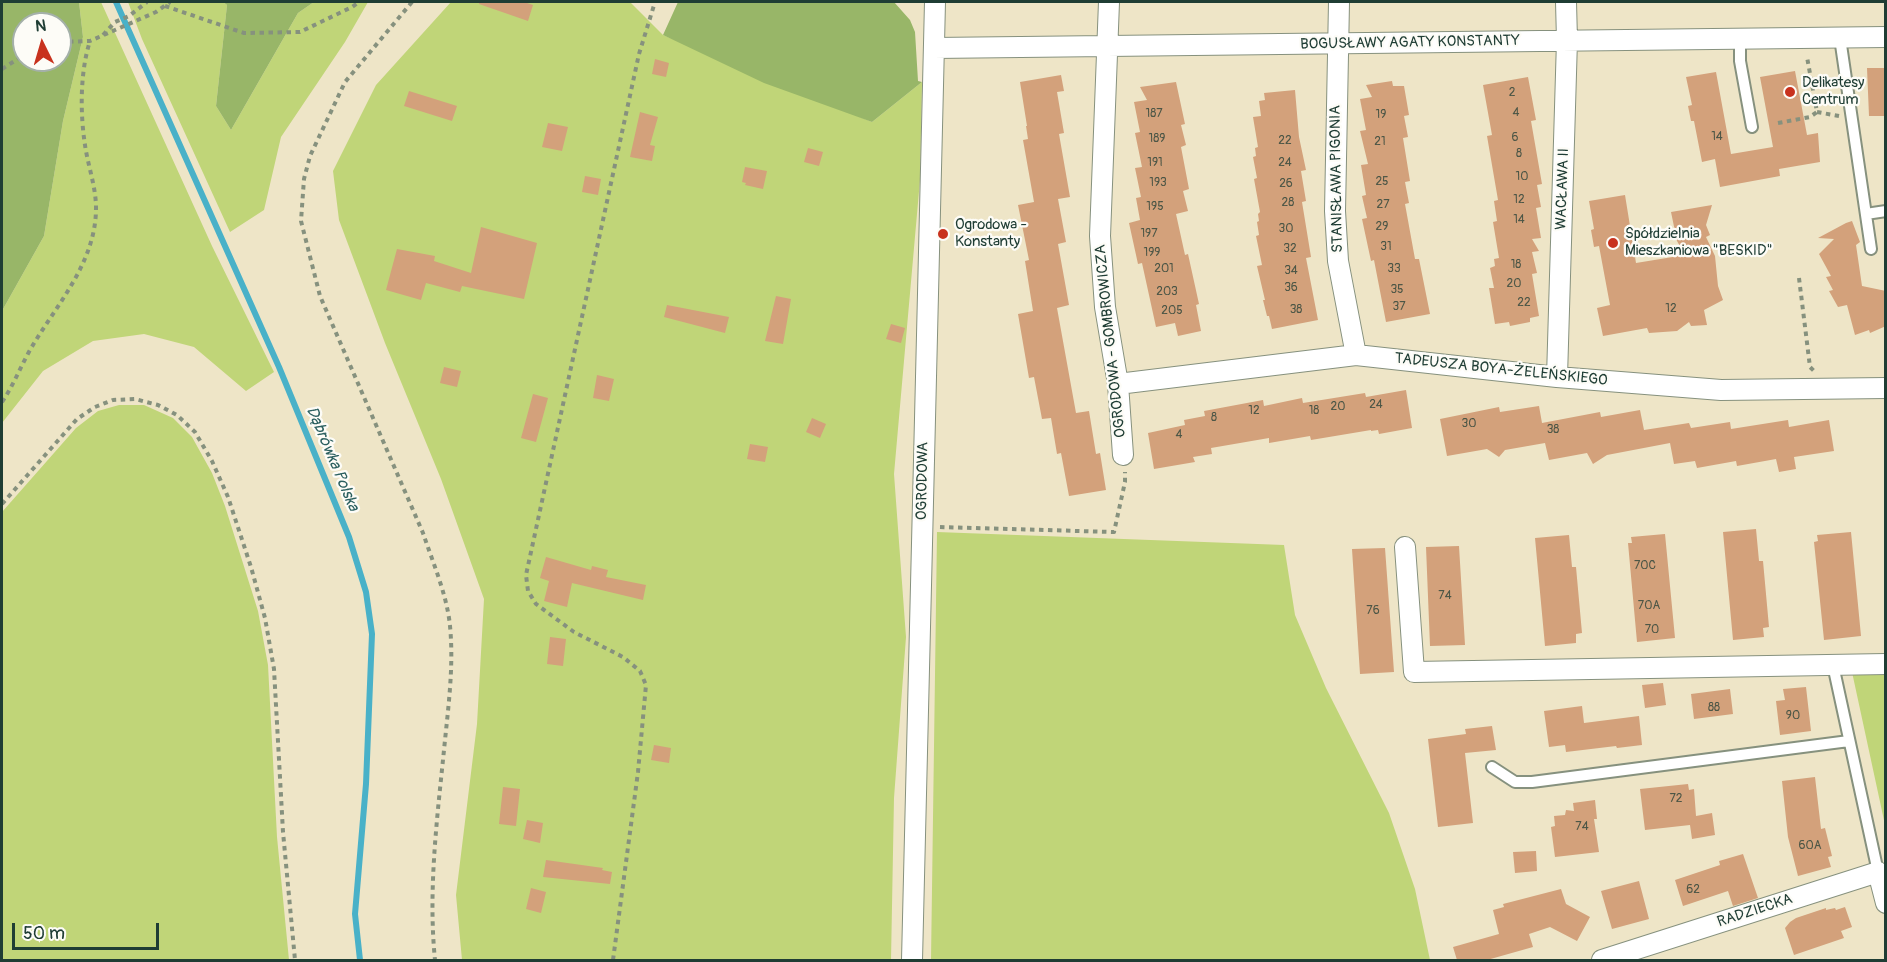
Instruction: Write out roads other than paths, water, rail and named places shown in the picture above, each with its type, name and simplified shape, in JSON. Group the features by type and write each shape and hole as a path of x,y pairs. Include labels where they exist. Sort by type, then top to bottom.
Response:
{"street":[{"name":"OGRODOWA","path":"912,960 935,2"},
{"path":"1108,46 1109,2"},
{"name":"STANISŁAWA PIGONIA","path":"1339,2 1335,211 1338,261 1356,355"},
{"name":"WACŁAWA II","path":"1557,377 1567,40 1566,2"},
{"name":"BOGUSŁAWY AGATY KONSTANTY","path":"934,48 1886,37"},
{"name":"OGRODOWA - GOMBROWICZA","path":"1108,46 1100,236 1106,307 1118,384 1123,456"},
{"name":"TADEUSZA BOYA-ŻELEŃSKIEGO","path":"1118,384 1356,355 1557,377 1721,390 1886,388"},
{"path":"1405,547 1414,672 1886,664"},
{"path":"1878,872 1886,903"},
{"name":"RADZIECKA","path":"1602,960 1878,872"}],"lane":[{"path":"1840,38 1871,249"},
{"path":"1740,39 1740,61 1752,127"},
{"path":"1866,214 1886,211"},
{"path":"1833,665 1878,872"},
{"path":"1491,767 1515,782 1532,782 1849,741"}],"waterway":[{"name":"Dąbrówka Polska","path":"116,2 279,367 349,537 366,592 372,634 366,784 355,914 360,960"}],"place":[{"name":"Delikatesy Centrum","path":"1790,92"},
{"name":"Ogrodowa - Konstanty","path":"943,234"},
{"name":"Spółdzielnia Mieszkaniowa \"BESKID\"","path":"1613,243"}]}
